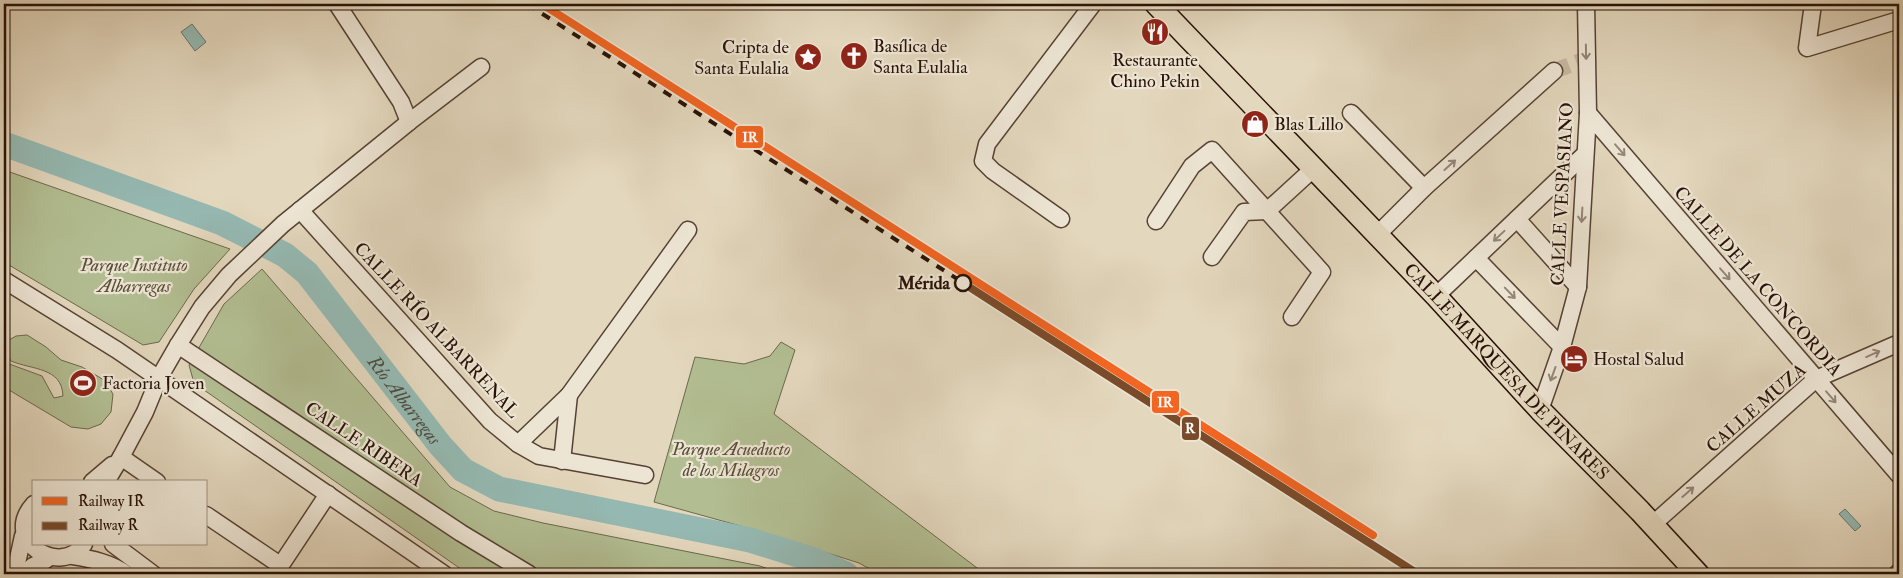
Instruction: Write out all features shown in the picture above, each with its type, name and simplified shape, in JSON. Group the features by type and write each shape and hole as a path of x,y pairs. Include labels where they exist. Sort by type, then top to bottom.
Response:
{"main road":[{"name":"CALLE MARQUESA DE PINARES","path":"1156,4 1436,296 1540,410 1698,574"}],"street":[{"path":"337,4 401,102 409,122"},
{"path":"1061,219 983,161 987,144 1093,4"},
{"name":"CALLE VESPASIANO","path":"1540,410 1562,347 1578,287 1588,113 1586,4"},
{"path":"1813,4 1807,48 1899,20"},
{"path":"107,480 121,458 145,412 159,378 178,345 202,307 229,275 283,224 409,122 481,67"},
{"path":"1377,235 1424,188 1554,72"},
{"path":"1351,113 1424,188"},
{"name":"CALLE DE LA CONCORDIA","path":"1588,113 1899,475"},
{"path":"1156,221 1192,166 1212,150 1322,272 1292,317"},
{"path":"1436,296 1585,154"},
{"path":"1212,257 1244,212 1268,211 1313,168"},
{"name":"CALLE RÍO ALBARRENAL","path":"300,210 490,420 518,444 538,456 645,475"},
{"path":"1517,219 1578,287"},
{"path":"518,444 569,395 688,230"},
{"path":"1476,258 1562,347"},
{"path":"4,280 159,378 328,494 422,568 444,574"},
{"name":"CALLE MUZA","path":"1652,525 1816,379 1899,343"},
{"name":"CALLE RIBERA","path":"178,345 461,533 529,574"},
{"path":"562,461 569,395"},
{"path":"94,480 121,458"},
{"path":"121,458 155,480"},
{"path":"208,517 278,570 328,494"},
{"path":"32,506 26,514 23,525 28,547 36,555 46,560 62,561 78,550 90,559 117,567 126,574"},
{"path":"8,574 17,563 24,536"},
{"path":"116,546 153,574"},
{"path":"24,574 33,566 46,560"}],"green space":[{"name":"Parque Instituto Albarregas","path":"4,170 230,249 194,289 159,342 143,345 4,262"},
{"path":"262,269 450,487 494,511 543,523 760,566 782,574 468,574 194,383 189,365 224,304"},
{"name":"Factoria Joven","path":"27,335 46,347 61,360 82,367 104,380 113,394 111,412 101,424 88,429 71,427 4,387 4,362 42,376 54,398 63,396 61,387 52,375 11,361 6,352 9,340 16,336"},
{"name":"Parque Acueducto de los Milagros","path":"781,342 795,350 774,414 985,574 879,574 859,563 762,532 654,502 695,357 744,364 770,356"}],"water":[{"path":"192,24 206,42 195,51 181,32"},
{"path":"1845,509 1861,526 1855,531 1839,514"}],"waterway":[{"name":"Río Albarregas","path":"4,144 222,223 285,255 307,273 440,445 463,470 499,489 750,540 814,560 846,574"}],"tunnel":[{"path":"1554,71 1586,59"}],"railway":[{"path":"527,4 1419,574"}],"rail line":[{"name":"IR","path":"542,4 1373,535"},
{"name":"R","path":"963,283 1418,574"}],"place":[{"name":"Restaurante Chino Pekin","path":"1155,32"},
{"name":"Basílica de Santa Eulalia","path":"854,56"},
{"name":"Cripta de Santa Eulalia","path":"808,57"},
{"name":"Blas Lillo","path":"1255,124"},
{"name":"Mérida","path":"963,283"},
{"name":"Hostal Salud","path":"1574,359"},
{"name":"Factoria Joven","path":"83,383"}]}
